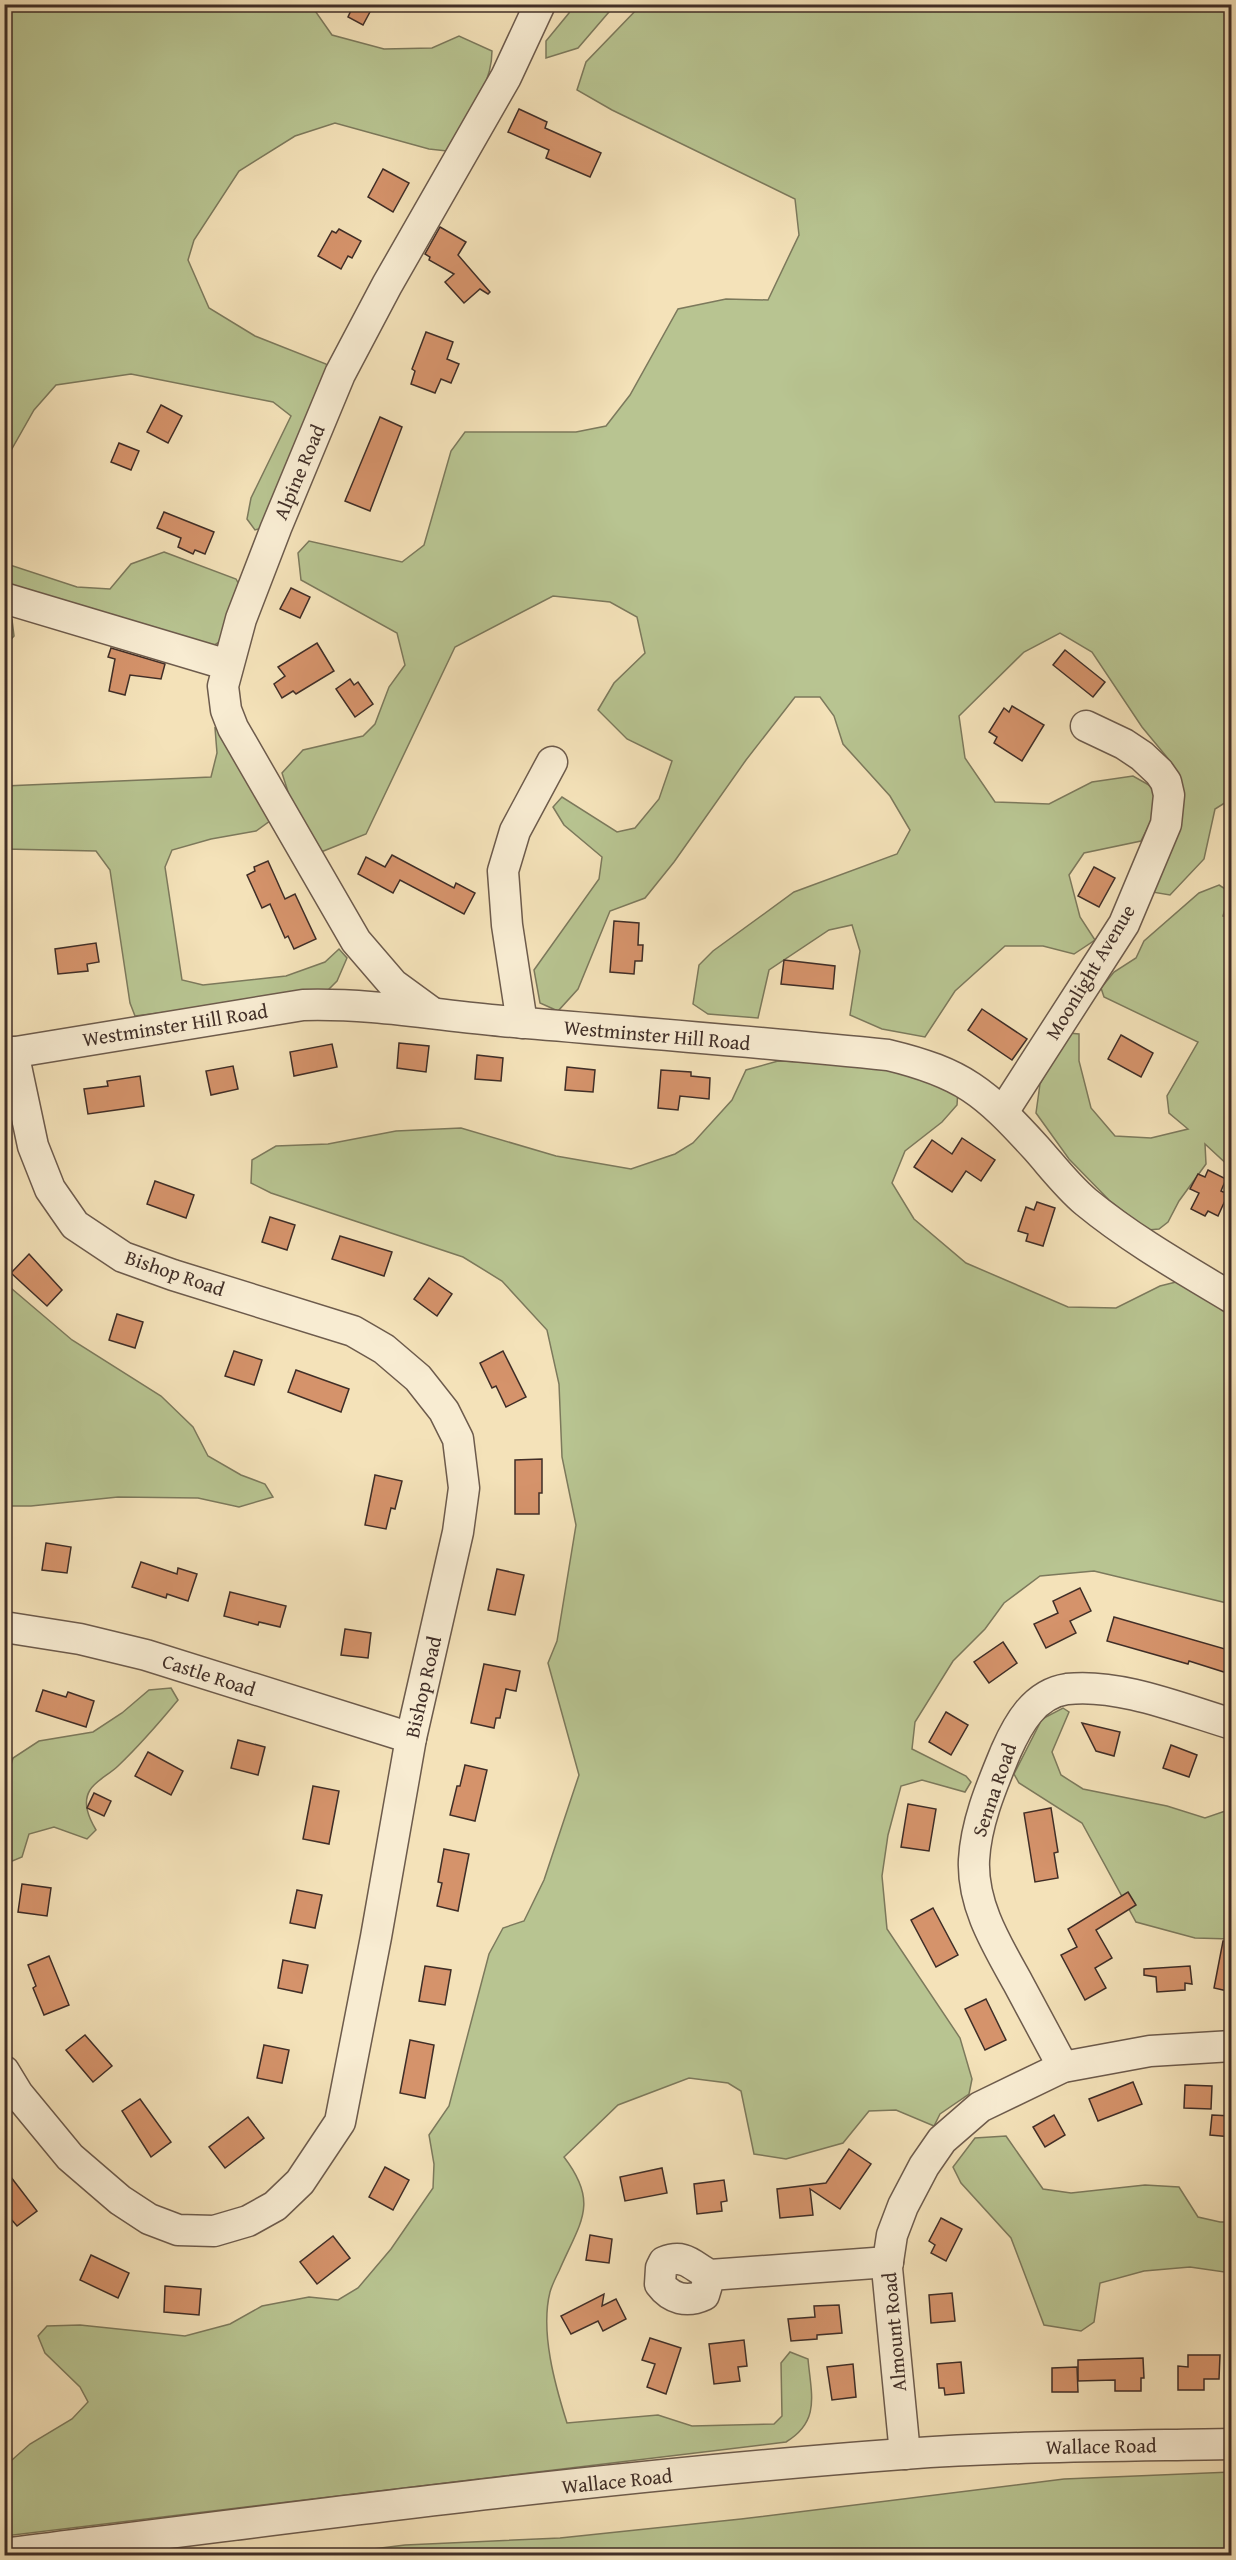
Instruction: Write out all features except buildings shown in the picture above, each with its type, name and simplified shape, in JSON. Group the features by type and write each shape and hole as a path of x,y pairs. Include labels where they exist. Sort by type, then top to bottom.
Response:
{"street":[{"name":"Alpine Road","path":"435,1014 393,984 362,948 232,728 224,701 223,686 241,619 340,374 387,285 506,77 540,4"},
{"path":"4,598 228,665"},
{"name":"Moonlight Avenue","path":"1003,1112 1124,924 1166,824 1169,795 1166,782 1160,772 1124,744 1086,726"},
{"path":"522,1023 507,925 503,871 515,831 552,762"},
{"path":"352,1005 359,981 362,948"},
{"name":"Westminster Hill Road","path":"9,1053 303,1005 352,1005 522,1023 888,1056 938,1069 958,1078 982,1094 1003,1112 1073,1189 1092,1206 1140,1242 1232,1298"},
{"name":"Bishop Road","path":"4,2071 18,2094 70,2157 120,2200 148,2219 178,2230 214,2231 248,2221 275,2206 300,2182 340,2122 411,1738 458,1532 464,1488 458,1439 444,1411 418,1378 384,1349 353,1330 173,1275 123,1257 75,1225 50,1189 33,1146 9,1053"},
{"name":"Castle Road","path":"4,1627 80,1639 146,1655 411,1738"},
{"name":"Senna Road","path":"1063,2067 990,1932 975,1880 975,1845 983,1813 997,1773 1018,1726 1026,1714 1047,1696 1070,1689 1110,1691 1145,1698 1232,1724"},
{"name":"Almount Road","path":"905,2454 888,2289 888,2262 892,2235 903,2206 924,2166 942,2140 980,2107 1063,2067 1150,2051 1232,2046"},
{"path":"710,2275 888,2262"},
{"name":"Wallace Road","path":"4,2553 448,2499 905,2454 1061,2446 1232,2444"}],"green space":[{"path":"5,5 314,5 313,8 332,35 384,49 432,48 459,36 492,51 488,78 483,91 447,151 429,149 335,123 295,136 239,171 194,240 188,260 209,308 255,336 326,364 330,374 269,526 255,530 247,519 251,498 291,416 273,402 131,374 56,385 34,410 5,461"},
{"path":"572,5 615,5 578,48 546,58 546,41 569,13"},
{"path":"641,5 1231,5 1231,799 1215,809 1204,859 1170,895 1152,892 1180,792 1171,762 1142,727 1092,652 1060,633 1024,652 959,716 965,758 995,802 1049,804 1092,782 1133,776 1156,789 1157,809 1141,841 1084,853 1069,875 1080,917 1095,940 1074,954 1043,946 1005,946 955,991 925,1037 882,1029 850,1015 860,951 852,925 829,930 769,970 758,1018 708,1014 693,1004 699,965 713,951 794,892 897,854 910,830 890,796 843,744 834,716 820,697 795,697 645,898 610,911 578,989 558,1011 540,1003 534,970 599,879 602,857 564,825 553,807 562,797 617,832 635,828 659,799 672,761 627,739 598,710 614,683 645,653 637,617 610,602 553,596 455,647 366,834 321,852 297,820 282,773 303,750 363,736 375,724 389,687 405,665 397,633 301,580 298,553 309,541 402,562 424,545 451,451 465,432 576,432 606,426 630,395 678,309 726,299 768,300 799,235 795,199 612,110 577,90 586,62"},
{"path":"164,552 236,579 240,586 224,639 213,646 5,591 4,563 77,587 110,589 131,564"},
{"path":"5,615 12,620 14,636 5,646"},
{"path":"215,728 230,735 274,818 256,831 211,839 172,850 165,867 182,980 203,985 286,976 325,962 339,949 347,958 337,981 326,992 135,1016 130,1003 110,870 96,851 5,849 5,786 211,777 217,753"},
{"path":"1219,885 1230,892 1223,916 1232,919 1231,1168 1205,1144 1206,1164 1179,1201 1168,1222 1159,1229 1148,1230 1109,1200 1069,1159 1036,1113 1040,1084 1069,1033 1079,1034 1079,1061 1091,1108 1115,1136 1151,1138 1188,1129 1169,1113 1167,1096 1198,1042 1104,997 1101,988 1114,972 1136,958 1144,941 1199,893"},
{"path":"778,1061 881,1065 958,1090 957,1105 942,1122 905,1151 892,1183 914,1219 966,1263 1068,1307 1116,1308 1160,1286 1180,1281 1231,1312 1231,1604 1094,1571 1040,1576 1004,1603 985,1629 953,1661 915,1722 912,1749 966,1776 971,1782 965,1792 922,1780 901,1786 888,1835 882,1876 887,1929 960,2038 972,2079 969,2094 940,2114 934,2126 896,2110 869,2111 843,2143 786,2159 754,2154 741,2091 728,2083 689,2078 618,2105 564,2157 575,2173 584,2201 579,2226 550,2292 547,2308 550,2358 567,2423 658,2415 692,2426 774,2424 782,2416 781,2363 790,2352 808,2359 812,2395 809,2416 805,2425 786,2442 5,2536 4,2467 30,2444 72,2419 88,2402 80,2387 45,2353 38,2336 47,2326 80,2325 185,2336 230,2324 262,2306 309,2297 338,2300 358,2288 391,2249 433,2188 434,2164 429,2135 449,2106 489,1954 503,1928 524,1921 544,1880 579,1775 548,1663 557,1641 576,1525 562,1457 559,1384 547,1330 502,1281 463,1257 271,1193 251,1183 252,1160 276,1146 328,1144 396,1131 461,1128 556,1156 631,1169 675,1154 693,1143 732,1100 746,1070"},
{"path":"5,1283 72,1340 161,1396 193,1427 208,1456 241,1475 265,1484 273,1497 239,1507 198,1498 118,1497 31,1506 5,1506"},
{"path":"171,1688 178,1700 134,1750 90,1790 87,1805 96,1830 87,1839 54,1827 29,1834 22,1857 10,1862 5,1858 5,1785 13,1758 39,1741 93,1732 122,1713 149,1690"},
{"path":"1063,1708 1069,1712 1052,1752 1061,1775 1083,1789 1167,1806 1205,1818 1231,1809 1231,1939 1195,1938 1136,1922 1082,1823 1019,1783 1014,1774 1042,1719"},
{"path":"1006,2136 1043,2189 1071,2193 1145,2185 1179,2187 1198,2217 1231,2222 1231,2273 1190,2267 1144,2271 1100,2283 1094,2322 1081,2331 1044,2325 1011,2238 961,2183 953,2167 975,2138"},
{"path":"1231,2472 1231,2555 325,2555 405,2545 560,2538 741,2519 1064,2479"}]}
